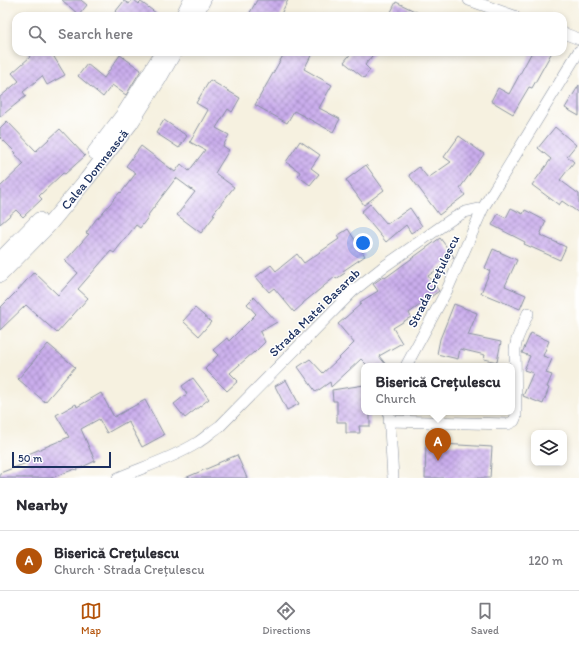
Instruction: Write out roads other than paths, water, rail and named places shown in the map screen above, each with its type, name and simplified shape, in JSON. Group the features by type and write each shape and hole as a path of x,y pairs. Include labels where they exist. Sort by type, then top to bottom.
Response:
{"main road":[{"path":"185,12 191,0"},
{"path":"196,12 203,0"},
{"path":"0,260 41,218 79,173 124,114 160,56"},
{"name":"Calea Domnească","path":"0,275 48,226 87,179 130,124 172,56"}],"street":[{"path":"469,0 503,12"},
{"path":"567,34 579,39"},
{"path":"483,208 579,51"},
{"name":"Strada Crețulescu","path":"408,363 447,290 483,208"},
{"name":"Strada Matei Basarab","path":"118,478 170,457 198,442 220,426 353,291 382,268 452,219 465,212 483,208"},
{"path":"392,478 389,417 508,424 514,421 516,416 517,339 528,312"}],"place":[{"name":"Biserică Crețulescu","path":"438,461"}]}
